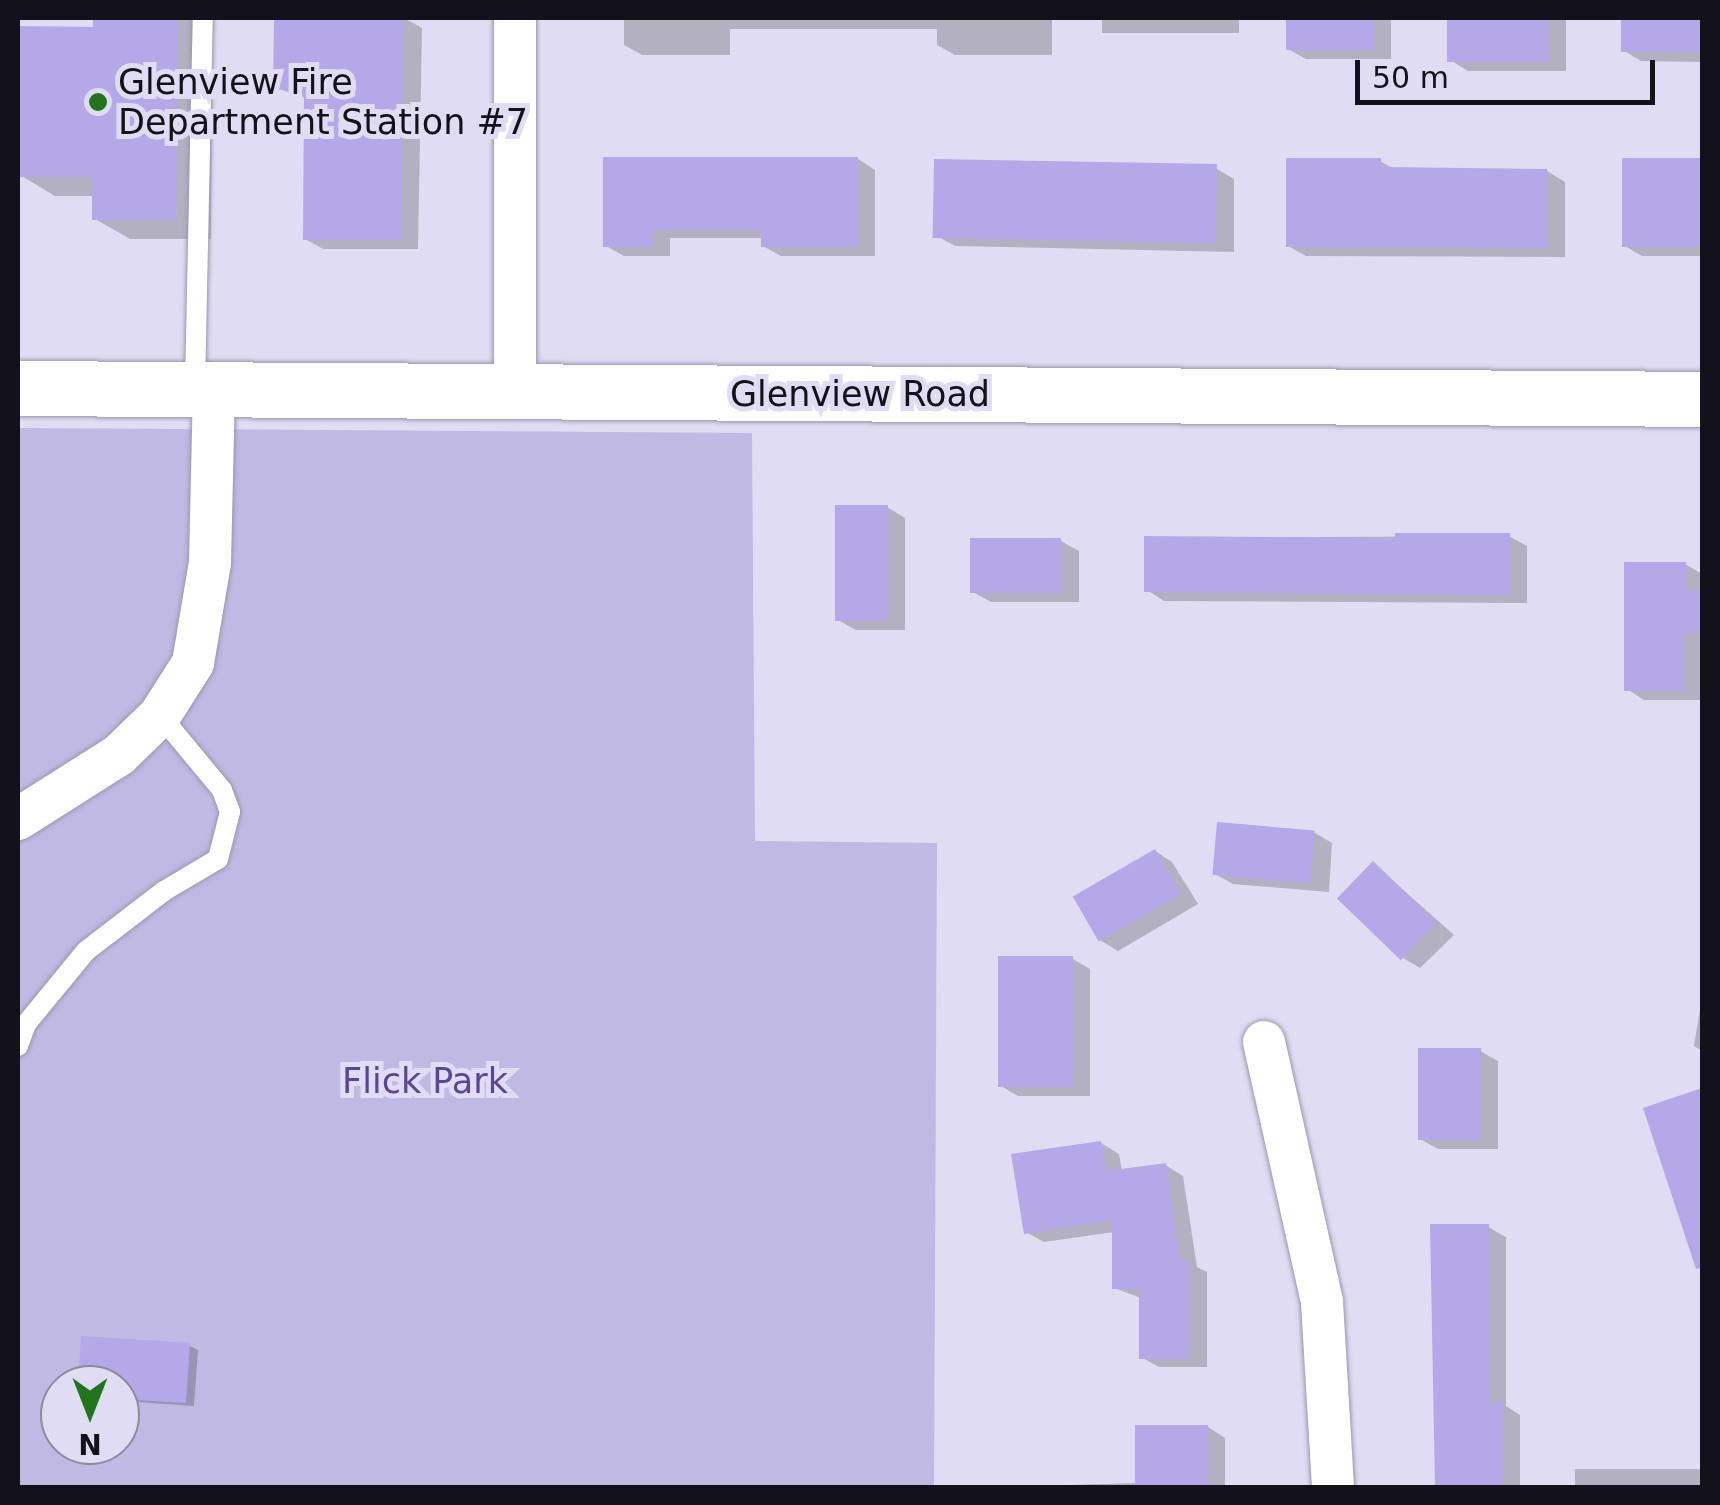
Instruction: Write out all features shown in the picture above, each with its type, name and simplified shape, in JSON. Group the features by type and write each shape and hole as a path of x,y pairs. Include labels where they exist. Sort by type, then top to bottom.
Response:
{"main road":[{"name":"Glenview Road","path":"18,388 1702,399"}],"street":[{"path":"515,18 515,391"},
{"path":"18,820 119,755 160,715 193,664 204,611 205,389"},
{"path":"1264,1042 1322,1302 1332,1488"}],"lane":[{"path":"203,18 205,389"},
{"path":"18,1046 26,1024 86,951 164,891 218,859 230,812 222,790 160,715"}],"green space":[{"name":"Flick Park","path":"18,428 752,433 755,841 937,843 934,1487 18,1488"}],"building":[{"name":"Glenview Fire Department Station #7","path":"93,18 178,18 176,220 92,220 92,177 18,177 19,26 93,27"},
{"path":"274,18 404,18 401,240 303,240 304,90 273,89"},
{"path":"1286,18 1374,18 1374,50 1286,50"},
{"path":"1447,18 1549,18 1549,62 1447,62"},
{"path":"1621,18 1702,18 1702,52 1621,52"},
{"path":"603,157 858,157 858,247 761,247 761,230 653,230 653,247 603,247"},
{"path":"1286,158 1381,158 1381,167 1547,169 1547,248 1286,247"},
{"path":"1622,158 1702,158 1702,247 1622,247"},
{"path":"934,159 1217,164 1216,243 933,238"},
{"path":"835,505 888,505 888,621 835,621"},
{"path":"1395,533 1510,533 1510,595 1144,592 1144,536 1395,538"},
{"path":"970,538 1061,538 1061,593 970,593"},
{"path":"1624,562 1686,562 1686,591 1702,591 1702,633 1684,633 1684,691 1624,691"},
{"path":"1217,822 1315,831 1310,883 1212,875"},
{"path":"1155,849 1181,894 1099,942 1073,896"},
{"path":"1373,861 1437,923 1401,960 1337,898"},
{"path":"998,956 1073,956 1073,1087 998,1087"},
{"path":"1418,1048 1481,1048 1481,1140 1418,1140"},
{"path":"1702,1088 1702,1268 1696,1269 1643,1108"},
{"path":"1101,1141 1106,1171 1166,1163 1180,1260 1189,1260 1189,1359 1139,1359 1139,1289 1112,1289 1112,1220 1024,1234 1011,1154"},
{"path":"1430,1224 1489,1224 1489,1402 1503,1402 1503,1488 1435,1488"},
{"path":"81,1336 190,1343 186,1403 140,1400 140,1365 79,1365"},
{"path":"1135,1425 1208,1425 1208,1488 1135,1488"}],"place":[{"name":"Glenview Fire Department Station #7","path":"98,102"}]}
